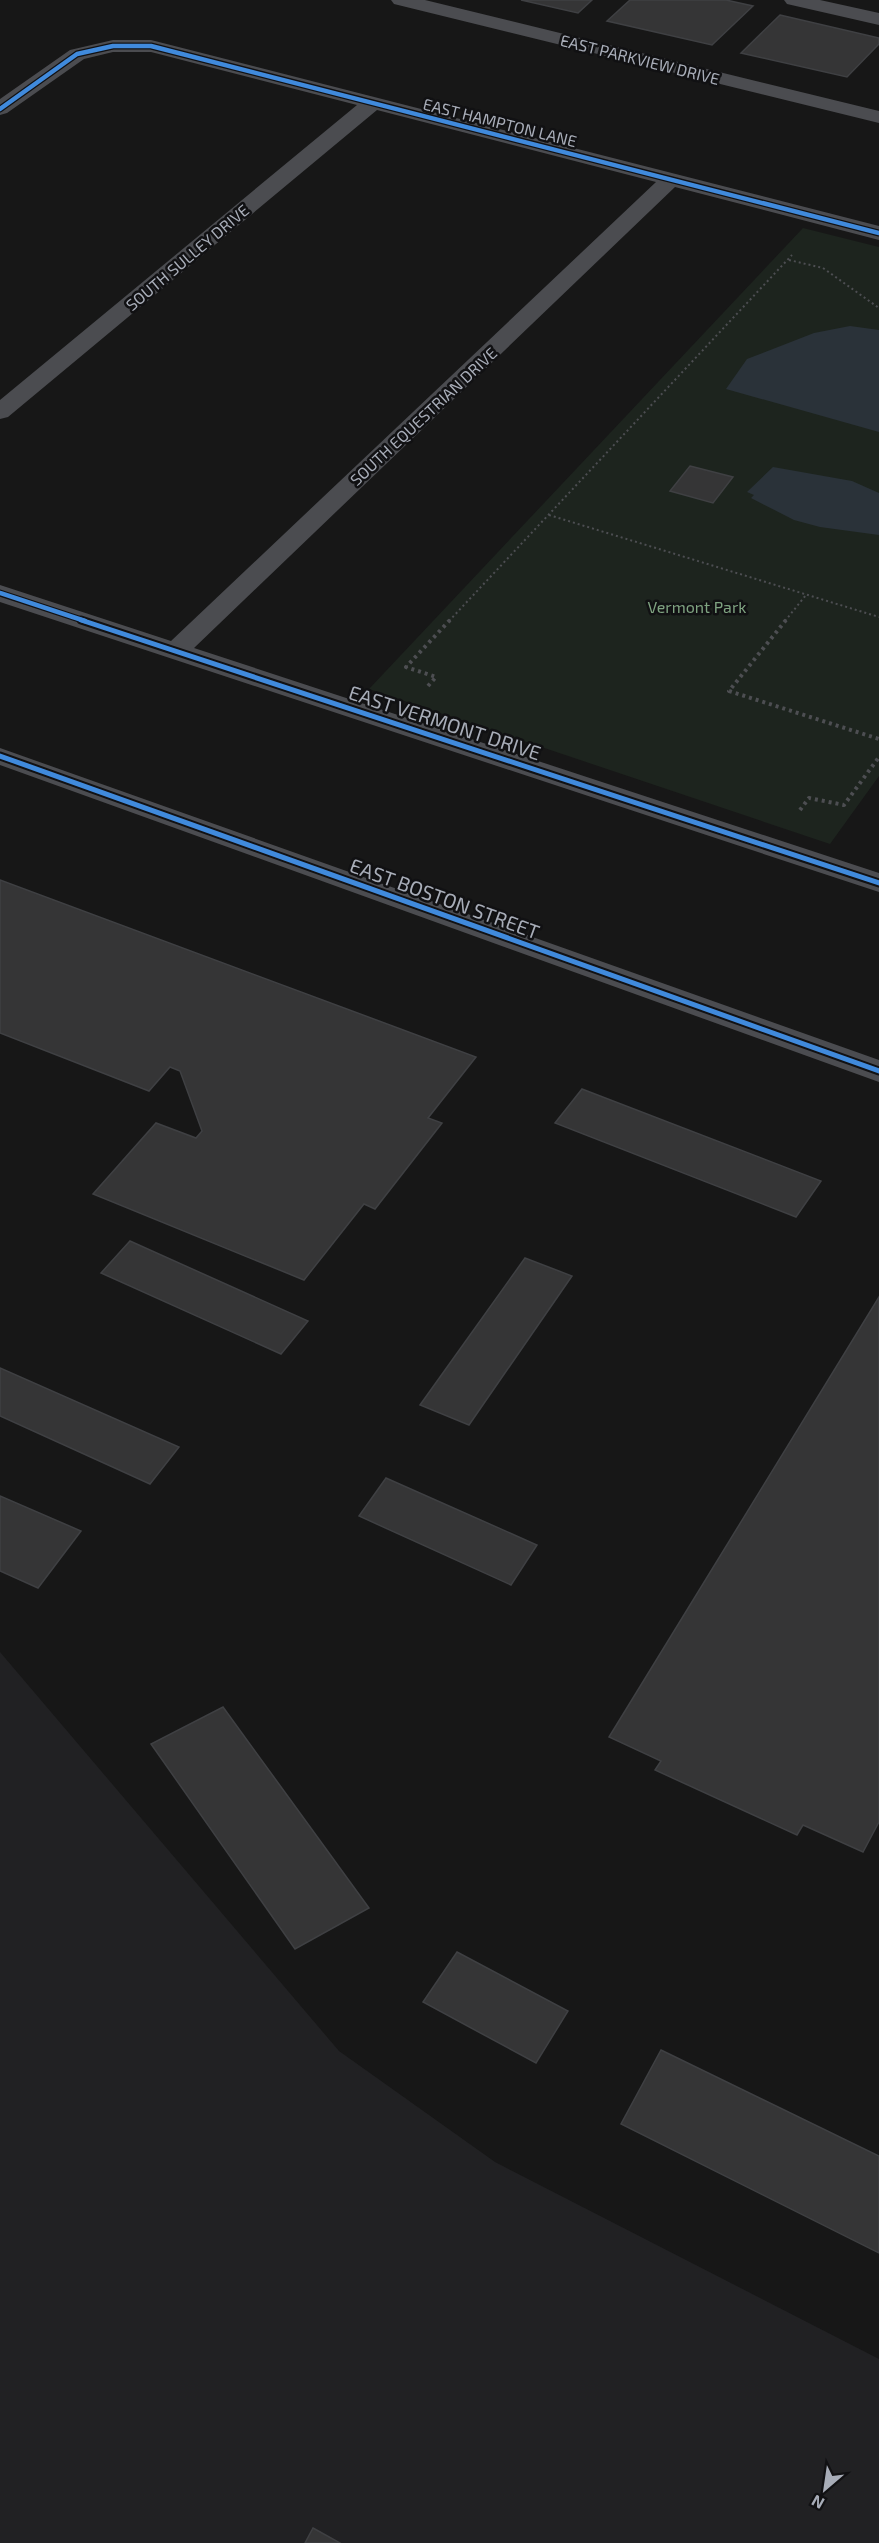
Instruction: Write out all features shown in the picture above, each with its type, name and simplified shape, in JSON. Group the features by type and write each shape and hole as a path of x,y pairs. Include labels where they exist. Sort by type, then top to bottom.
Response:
{"street":[{"name":"EAST PARKVIEW DRIVE","path":"401,0 879,117"},
{"path":"794,0 879,20"},
{"name":"EAST HAMPTON LANE","path":"0,109 77,54 113,46 151,46 879,233"},
{"name":"SOUTH SULLEY DRIVE","path":"0,412 373,103"},
{"name":"SOUTH EQUESTRIAN DRIVE","path":"176,651 655,196 670,179"},
{"name":"EAST VERMONT DRIVE","path":"0,593 879,883"},
{"name":"EAST BOSTON STREET","path":"0,756 879,1071"}],"path":[{"path":"424,690 436,678 406,667 795,252"},
{"path":"788,260 823,268 879,308"},
{"path":"549,515 879,617"},
{"path":"806,594 729,691 879,739"},
{"path":"798,812 809,798 844,805 879,757"}],"shaded area":[{"path":"850,326 879,330 879,432 726,389 747,359 814,333"},
{"path":"773,467 852,481 879,493 879,535 820,527 794,520 751,498 754,495 747,492"},
{"path":"0,1652 339,2051 495,2162 879,2359 879,2543 0,2543"}],"green space":[{"name":"Vermont Park","path":"803,228 879,247 879,776 830,844 369,689"}],"building":[{"path":"521,0 592,0 578,13"},
{"path":"630,0 726,0 753,6 712,45 607,21"},
{"path":"780,15 879,38 879,44 847,77 741,53"},
{"path":"690,466 733,477 713,503 670,491"},
{"path":"0,880 476,1057 428,1118 442,1123 375,1209 364,1204 304,1280 93,1194 156,1123 196,1138 202,1131 180,1071 170,1067 149,1091 0,1033"},
{"path":"582,1089 821,1181 796,1217 555,1123"},
{"path":"130,1241 308,1321 281,1354 101,1273"},
{"path":"525,1258 572,1276 469,1425 420,1405"},
{"path":"879,1297 879,1822 863,1852 803,1825 797,1835 655,1770 661,1761 609,1737"},
{"path":"0,1368 179,1447 150,1484 0,1416"},
{"path":"386,1478 537,1545 511,1585 359,1516"},
{"path":"0,1496 81,1531 38,1588 0,1571"},
{"path":"223,1707 369,1908 295,1949 151,1744"},
{"path":"457,1952 568,2011 536,2063 423,2002"},
{"path":"661,2050 879,2156 879,2253 621,2124"},
{"path":"313,2528 340,2543 305,2543"}],"cycle path":[{"path":"0,109 77,54 113,46 151,46 879,233"},
{"path":"0,593 879,883"},
{"path":"0,756 879,1071"}]}
